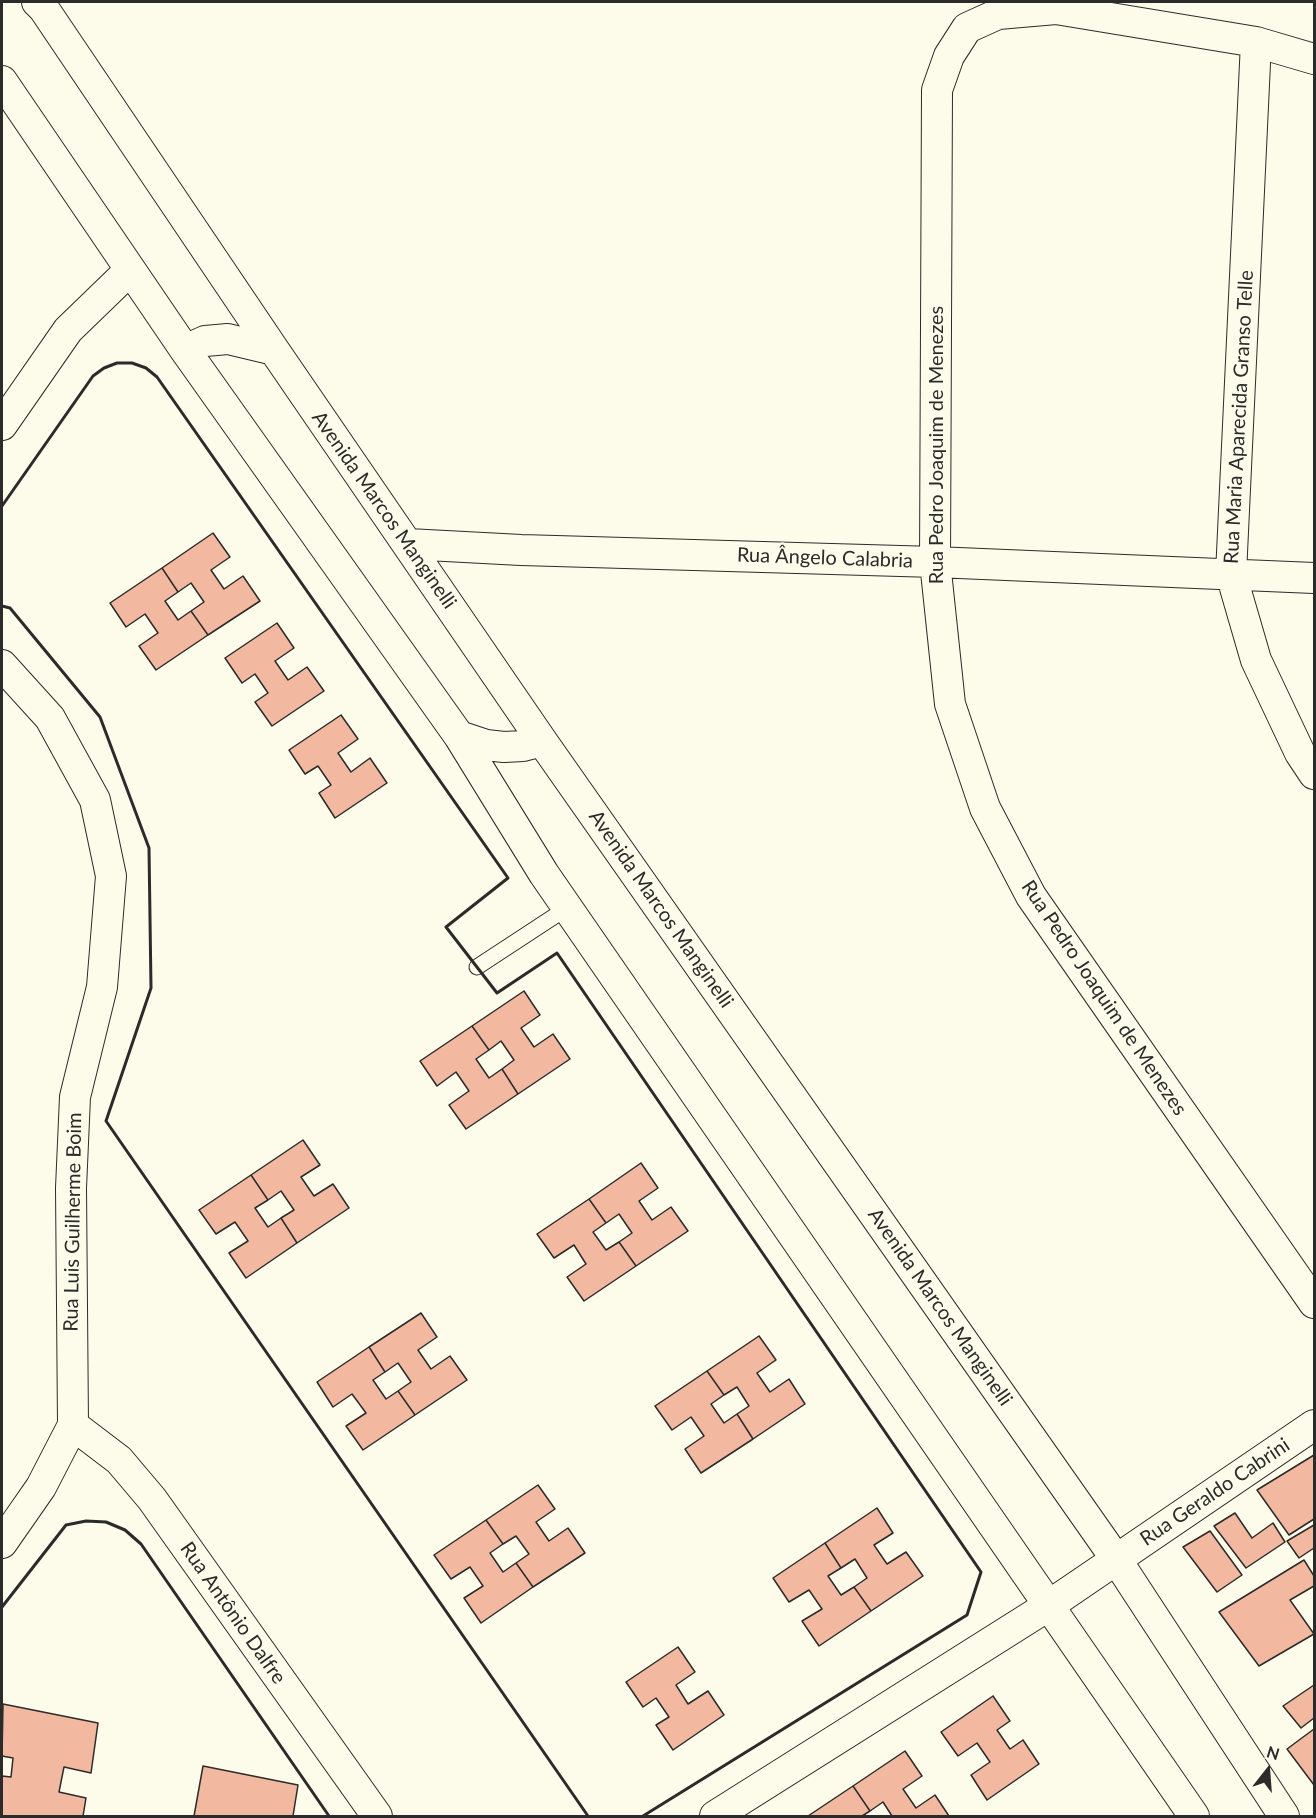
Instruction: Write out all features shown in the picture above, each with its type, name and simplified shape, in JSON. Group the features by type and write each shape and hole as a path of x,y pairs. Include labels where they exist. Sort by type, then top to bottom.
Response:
{"street":[{"name":"Avenida Marcos Manginelli","path":"37,2 543,741 1116,1559 1284,1816"},
{"name":"Rua Pedro Joaquim de Menezes","path":"1256,42 1056,9 998,14 967,28 949,56 937,90 935,562 950,704 985,808 1031,896 1314,1303"},
{"path":"1256,42 1314,59"},
{"name":"Rua Maria Aparecida Granso Telle","path":"1256,42 1231,574 1256,660 1300,753 1314,774"},
{"path":"2,81 185,350 459,736 567,908 1194,1816"},
{"path":"2,425 68,330 130,270"},
{"path":"185,350 205,341 228,339 274,350"},
{"name":"Rua Ângelo Calabria","path":"408,544 1314,578"},
{"name":"Rua Luis Guilherme Boim","path":"2,665 50,718 95,800 111,876 102,987 75,1097 70,1188 73,1425 41,1487 2,1543"},
{"path":"459,736 486,745 504,747 523,746 543,741"},
{"name":"Rua Antônio Dalfre","path":"73,1425 119,1460 152,1499 377,1816"},
{"name":"Rua Geraldo Cabrini","path":"715,1816 1048,1606 1314,1425"}],"lane":[{"path":"477,967 567,908"}],"building":[{"path":"213,533 230,557 211,570 224,589 243,576 260,601 208,635 191,611 204,602 191,583 178,592 162,568"},
{"path":"162,568 178,592 165,601 178,620 191,611 208,635 156,670 139,646 158,633 145,614 126,627 110,603"},
{"path":"277,623 294,648 275,661 288,680 307,667 324,691 272,726 255,702 268,693 255,674 242,683 225,658"},
{"path":"341,715 358,739 338,753 351,772 370,758 387,783 335,818 319,793 331,785 318,766 305,774 289,750"},
{"path":"524,991 540,1015 521,1028 534,1047 553,1034 570,1059 518,1094 502,1069 514,1060 501,1041 489,1050 472,1026"},
{"path":"472,1026 489,1050 476,1059 489,1078 502,1069 518,1094 466,1129 449,1105 469,1091 456,1072 437,1086 420,1061"},
{"path":"303,1140 320,1165 301,1177 314,1196 333,1184 349,1208 297,1243 281,1218 294,1210 281,1191 268,1200 251,1175"},
{"path":"641,1163 658,1188 639,1201 652,1220 671,1207 688,1231 636,1266 619,1242 632,1233 619,1214 606,1223 589,1199"},
{"path":"251,1175 268,1200 255,1208 268,1227 281,1218 297,1243 246,1278 229,1253 248,1241 235,1222 216,1234 199,1210"},
{"path":"589,1199 606,1223 593,1232 606,1250 619,1242 636,1266 584,1301 567,1277 586,1264 574,1245 554,1258 537,1234"},
{"path":"421,1313 437,1337 418,1350 431,1369 450,1356 467,1380 415,1415 398,1391 411,1382 398,1363 385,1372 369,1347"},
{"path":"759,1336 776,1360 757,1373 770,1392 789,1379 805,1404 753,1439 737,1414 749,1406 737,1387 724,1395 707,1371"},
{"path":"369,1347 385,1372 373,1380 386,1399 398,1391 415,1415 363,1450 346,1426 366,1413 352,1394 333,1407 317,1382"},
{"path":"707,1371 724,1395 711,1404 724,1423 737,1414 753,1439 701,1473 685,1449 704,1436 691,1417 672,1430 655,1406"},
{"path":"1314,1455 1314,1519 1289,1535 1257,1490"},
{"path":"538,1485 555,1509 536,1522 549,1541 568,1528 585,1553 533,1587 516,1563 529,1554 516,1536 503,1544 486,1520"},
{"path":"877,1508 893,1533 874,1545 887,1564 906,1552 923,1576 871,1611 854,1587 867,1578 855,1559 841,1568 825,1543"},
{"path":"1235,1513 1252,1538 1273,1523 1285,1542 1246,1568 1214,1526"},
{"path":"486,1520 503,1544 490,1553 503,1572 516,1563 533,1587 481,1623 464,1598 483,1586 470,1567 451,1579 434,1555"},
{"path":"1314,1525 1314,1548 1299,1558 1287,1541"},
{"path":"1210,1531 1242,1575 1217,1592 1183,1547"},
{"path":"825,1543 841,1568 828,1576 841,1595 854,1587 871,1611 819,1646 802,1621 822,1609 809,1590 789,1602 773,1578"},
{"path":"1304,1560 1314,1576 1314,1586 1290,1600 1314,1634 1259,1666 1219,1612"},
{"path":"678,1647 695,1672 676,1685 688,1704 708,1691 724,1715 673,1750 656,1725 669,1717 656,1698 643,1707 626,1682"},
{"path":"1314,1685 1314,1718 1301,1728 1283,1706"},
{"path":"993,1696 1010,1721 997,1730 1010,1749 1023,1740 1039,1764 987,1800 971,1775 990,1762 977,1743 958,1756 941,1732"},
{"path":"3,1704 98,1723 91,1773 64,1767 59,1792 86,1798 83,1816 2,1816 2,1776 11,1777 13,1758 2,1756"},
{"path":"1314,1729 1314,1785 1287,1749"},
{"path":"905,1751 922,1776 903,1789 916,1808 935,1795 949,1816 892,1816 883,1802 870,1811 853,1786"},
{"path":"203,1766 298,1785 293,1816 194,1816"},
{"path":"853,1786 870,1811 862,1816 808,1816"}],"wall":[{"path":"2,506 93,376 117,363 132,363 146,368 157,377 508,878 446,927 497,993 557,953 981,1572 967,1615 643,1816"},
{"path":"2,606 10,608 100,717 149,848 151,988 106,1121 588,1816"},
{"path":"2,1607 66,1525 86,1521 106,1522 125,1530 141,1544 329,1816"}]}
